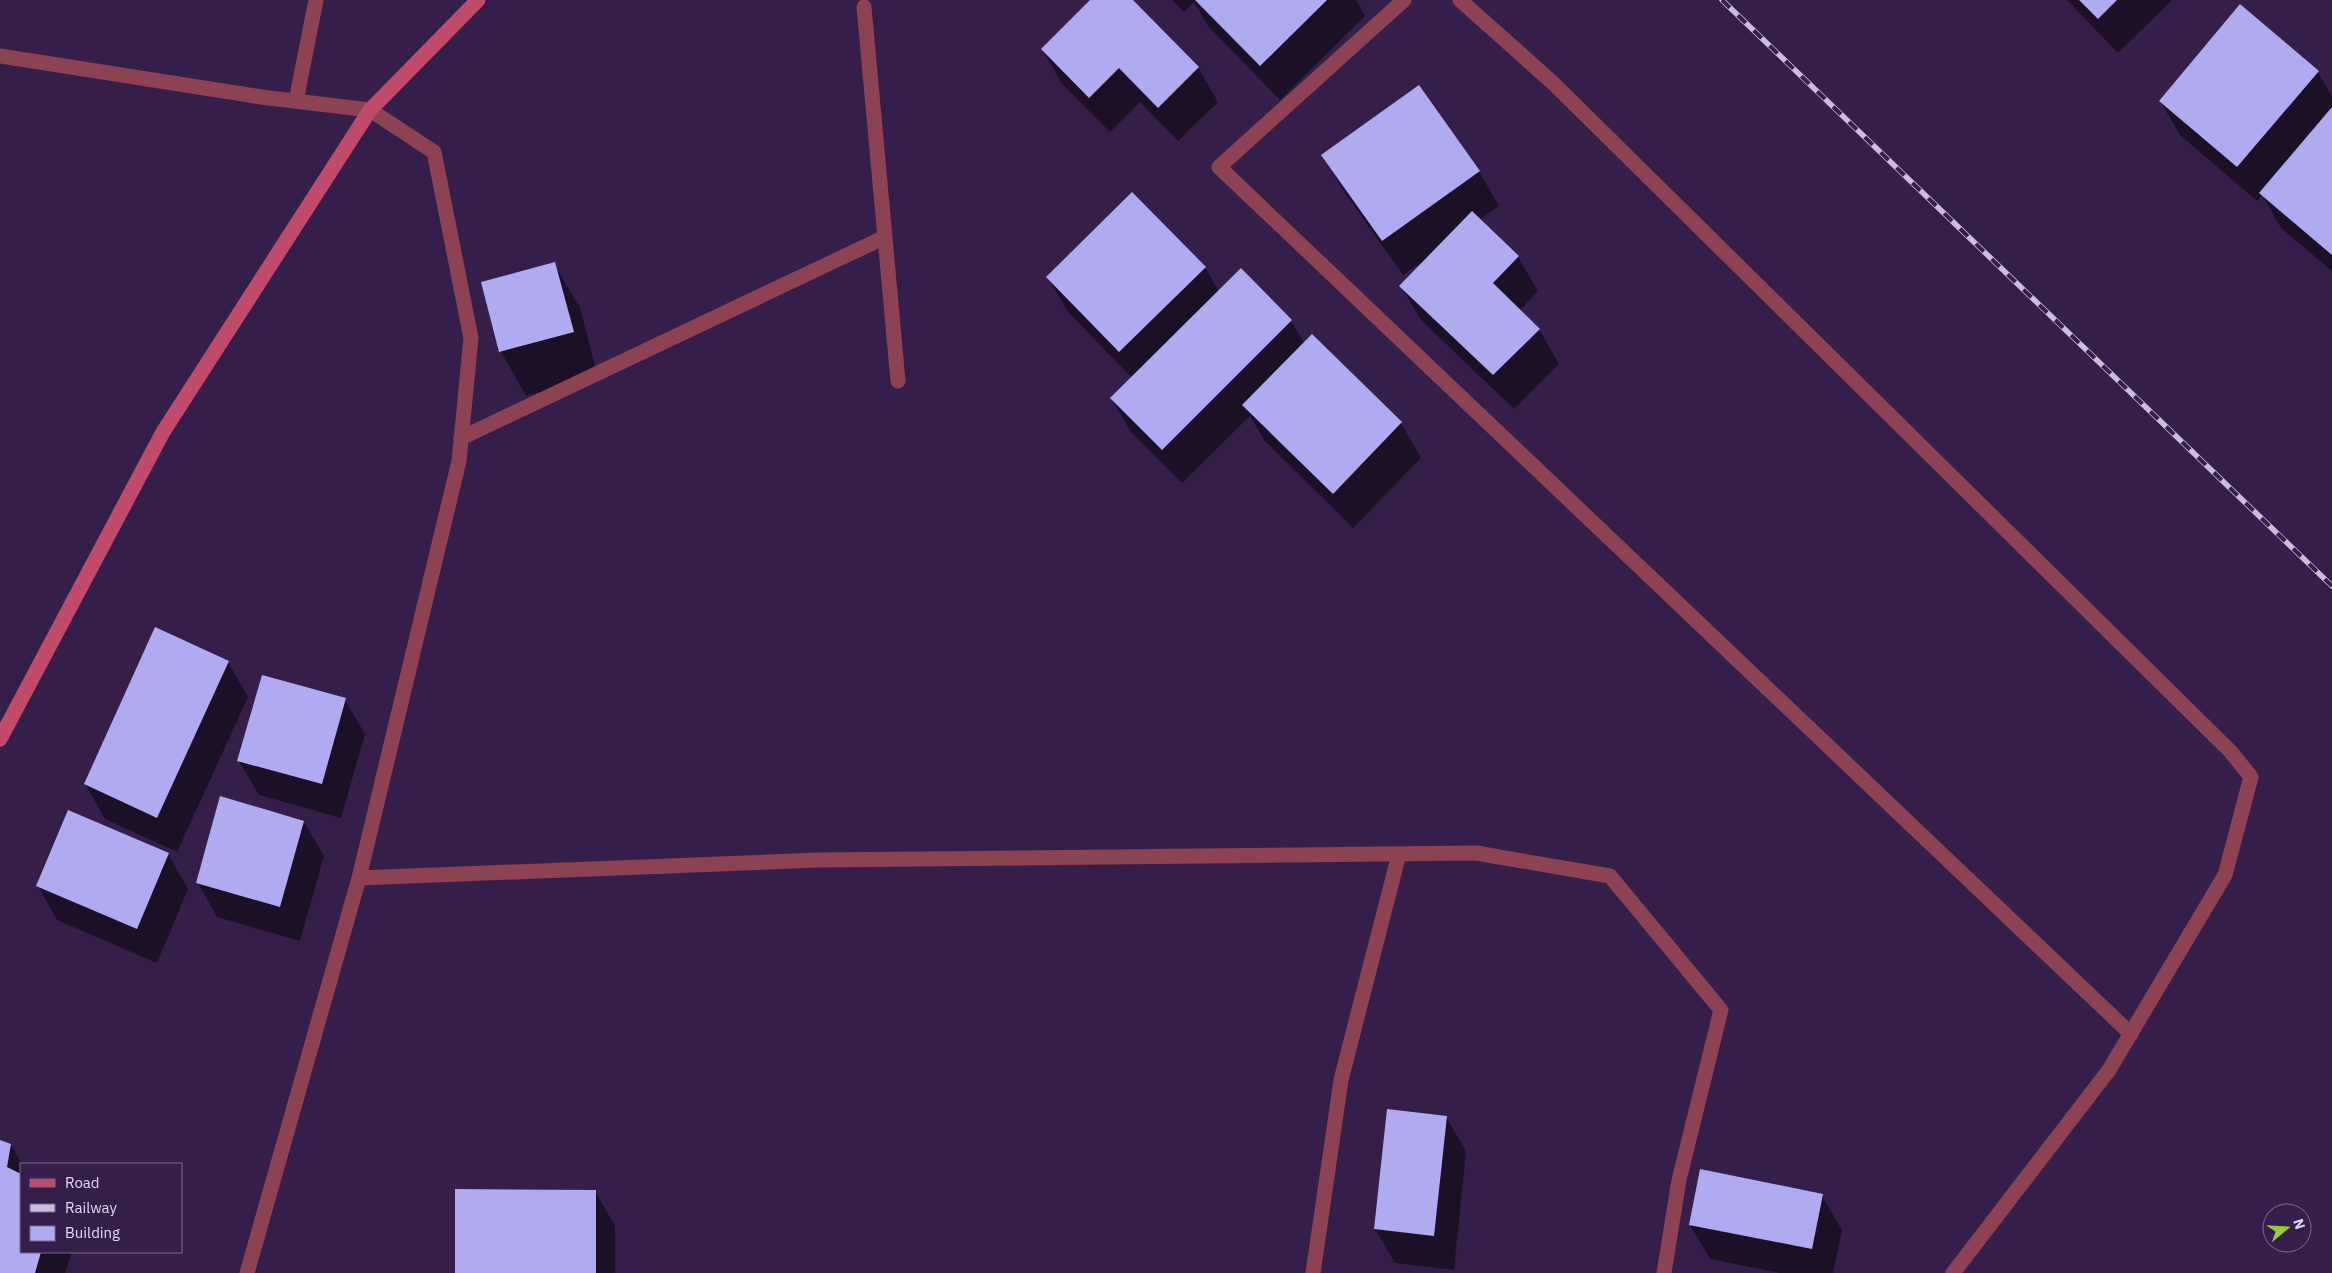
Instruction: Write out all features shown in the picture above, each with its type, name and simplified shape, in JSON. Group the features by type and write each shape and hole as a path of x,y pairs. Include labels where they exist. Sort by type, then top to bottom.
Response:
{"main road":[{"path":"0,739 163,432 370,110 478,0"}],"street":[{"path":"296,101 316,0"},
{"path":"1404,0 1219,167 2131,1034"},
{"path":"1460,0 1581,110 2231,752 2251,777 2225,875 2131,1034 2109,1070 1953,1273"},
{"path":"864,7 898,381"},
{"path":"0,56 296,101 370,110 434,152 471,338 456,471 359,878 246,1273"},
{"path":"461,438 885,237"},
{"path":"359,878 819,860 1476,853 1610,876 1721,1010 1679,1180 1664,1273"},
{"path":"1313,1273 1341,1080 1399,854"}],"building":[{"path":"1090,0 1133,0 1199,67 1158,108 1119,68 1089,98 1041,49"},
{"path":"1195,0 1327,0 1260,66"},
{"path":"2079,0 2117,0 2098,19"},
{"path":"2240,4 2319,71 2237,167 2159,101"},
{"path":"1419,85 1480,171 1382,241 1321,155"},
{"path":"2332,107 2332,255 2259,193"},
{"path":"1132,192 1206,267 1119,352 1046,277"},
{"path":"1472,211 1519,256 1493,283 1540,329 1493,375 1399,286"},
{"path":"555,262 574,332 499,352 481,282"},
{"path":"1241,268 1292,320 1162,450 1110,398"},
{"path":"1312,334 1402,422 1333,494 1242,405"},
{"path":"155,627 229,661 157,818 84,784"},
{"path":"262,675 346,698 322,784 237,761"},
{"path":"220,796 304,821 280,907 196,883"},
{"path":"68,810 169,853 137,929 36,886"},
{"path":"1387,1109 1447,1116 1434,1236 1374,1229"},
{"path":"0,1140 11,1144 7,1167 20,1174 20,1253 41,1253 35,1273 0,1273"},
{"path":"1700,1169 1823,1194 1812,1249 1689,1225"},
{"path":"455,1189 596,1190 596,1273 455,1273"}],"railway":[{"path":"1722,0 2332,586"}]}
